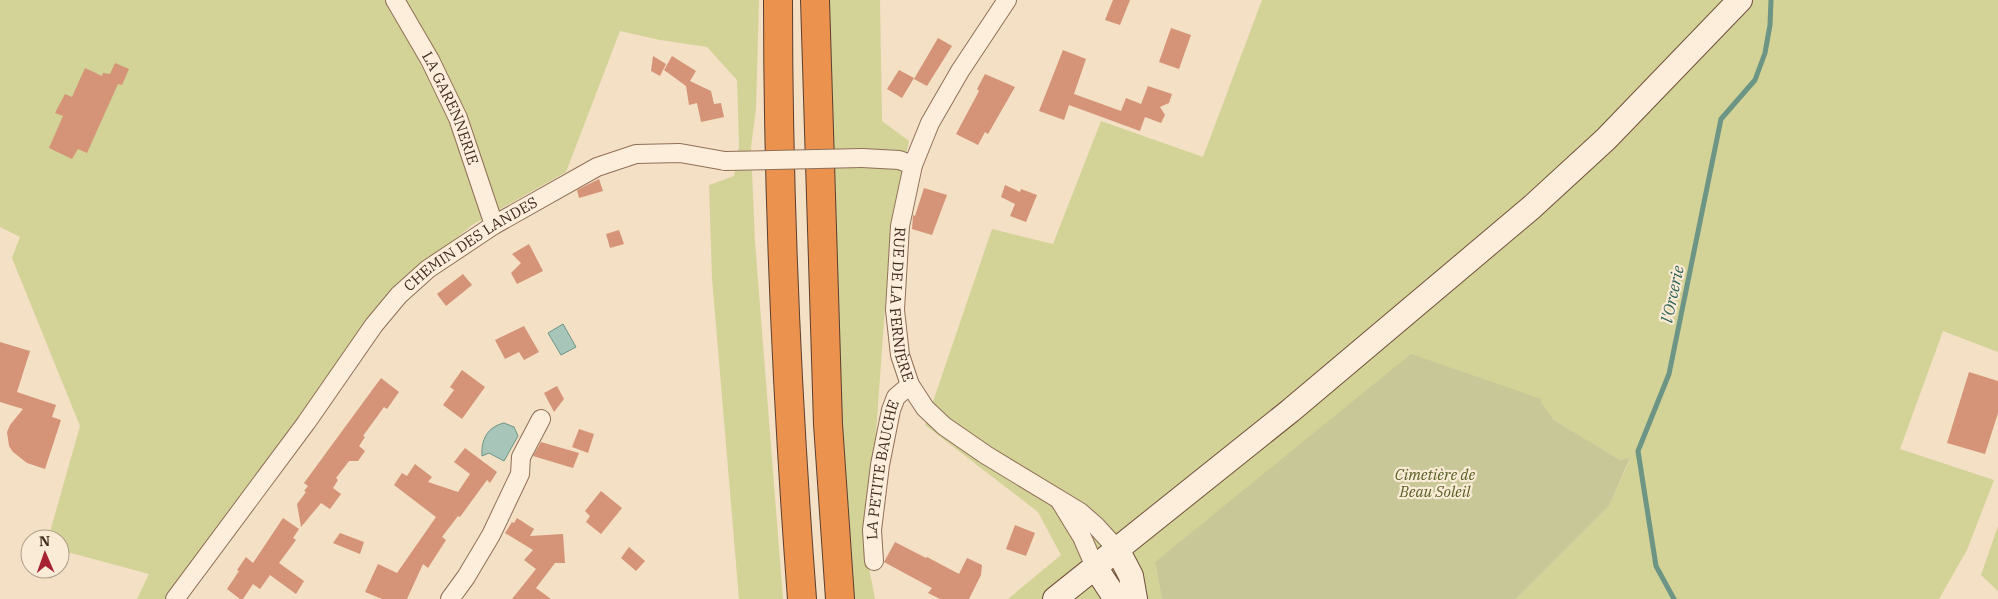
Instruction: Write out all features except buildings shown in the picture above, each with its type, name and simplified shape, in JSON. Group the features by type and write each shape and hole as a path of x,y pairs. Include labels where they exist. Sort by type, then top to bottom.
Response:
{"highway":[{"path":"778,0 782,250 793,482 802,599"},
{"path":"803,0 805,135 814,404 827,599"},
{"path":"815,0 828,424 840,599"}],"main road":[{"path":"1055,599 1290,411 1532,207 1606,139 1740,0"},
{"path":"1117,549 1131,576 1135,599"},
{"path":"1095,567 1116,599"}],"street":[{"name":"LA GARENNERIE","path":"394,0 430,60 458,118 494,225"},
{"name":"RUE DE LA FERNIÈRE","path":"1007,0 960,71 930,123 912,165 900,226 895,310 900,355 910,385 925,408 944,426 986,455 1027,478 1059,501 1080,512 1117,549"},
{"name":"CHEMIN DES LANDES","path":"175,599 301,431 374,325 399,295 428,269 494,225 597,167 636,154 680,153 726,161 862,158 899,160 912,165"},
{"name":"LA PETITE BAUCHE","path":"874,561 872,530 880,465 891,410 896,397 910,385"},
{"path":"450,599 491,535 520,474 520,457 541,418"},
{"name":"RUE DE LA FERNIÈRE","path":"1059,501 1082,537 1095,567"}],"shaded area":[{"path":"0,0 759,0 756,109 751,147 755,242 783,599 739,599 712,278 709,185 734,176 739,146 737,80 707,47 660,40 620,31 566,172 472,225 383,300 167,599 137,599 149,574 70,553 70,529 51,529 80,426 12,258 20,237 0,227"},
{"path":"827,0 880,0 882,121 909,141 891,225 867,557 875,599 852,599 843,504"},
{"path":"1262,0 1998,0 1998,352 1943,331 1900,449 1994,480 1967,550 1939,599 1516,599 1609,506 1630,459 1620,460 1554,420 1540,403 1541,399 1205,522 1155,562 1162,599 1008,599 1061,555 1038,512 925,425 992,229 1053,244 1101,121 1203,157"},
{"path":"563,324 576,347 561,355 548,333"},
{"path":"504,423 514,427 518,436 504,461 489,453 482,456 486,435 493,428"},
{"path":"1998,526 1998,591 1981,575"}],"green space":[{"name":"Cimetière de Beau Soleil","path":"1411,354 1541,399 1541,403 1554,420 1620,460 1630,458 1609,506 1516,599 1162,599 1155,562"}],"waterway":[{"name":"l'Orcerie","path":"1674,599 1656,566 1638,451 1669,374 1721,119 1755,80 1765,53 1770,25 1771,0"}]}
